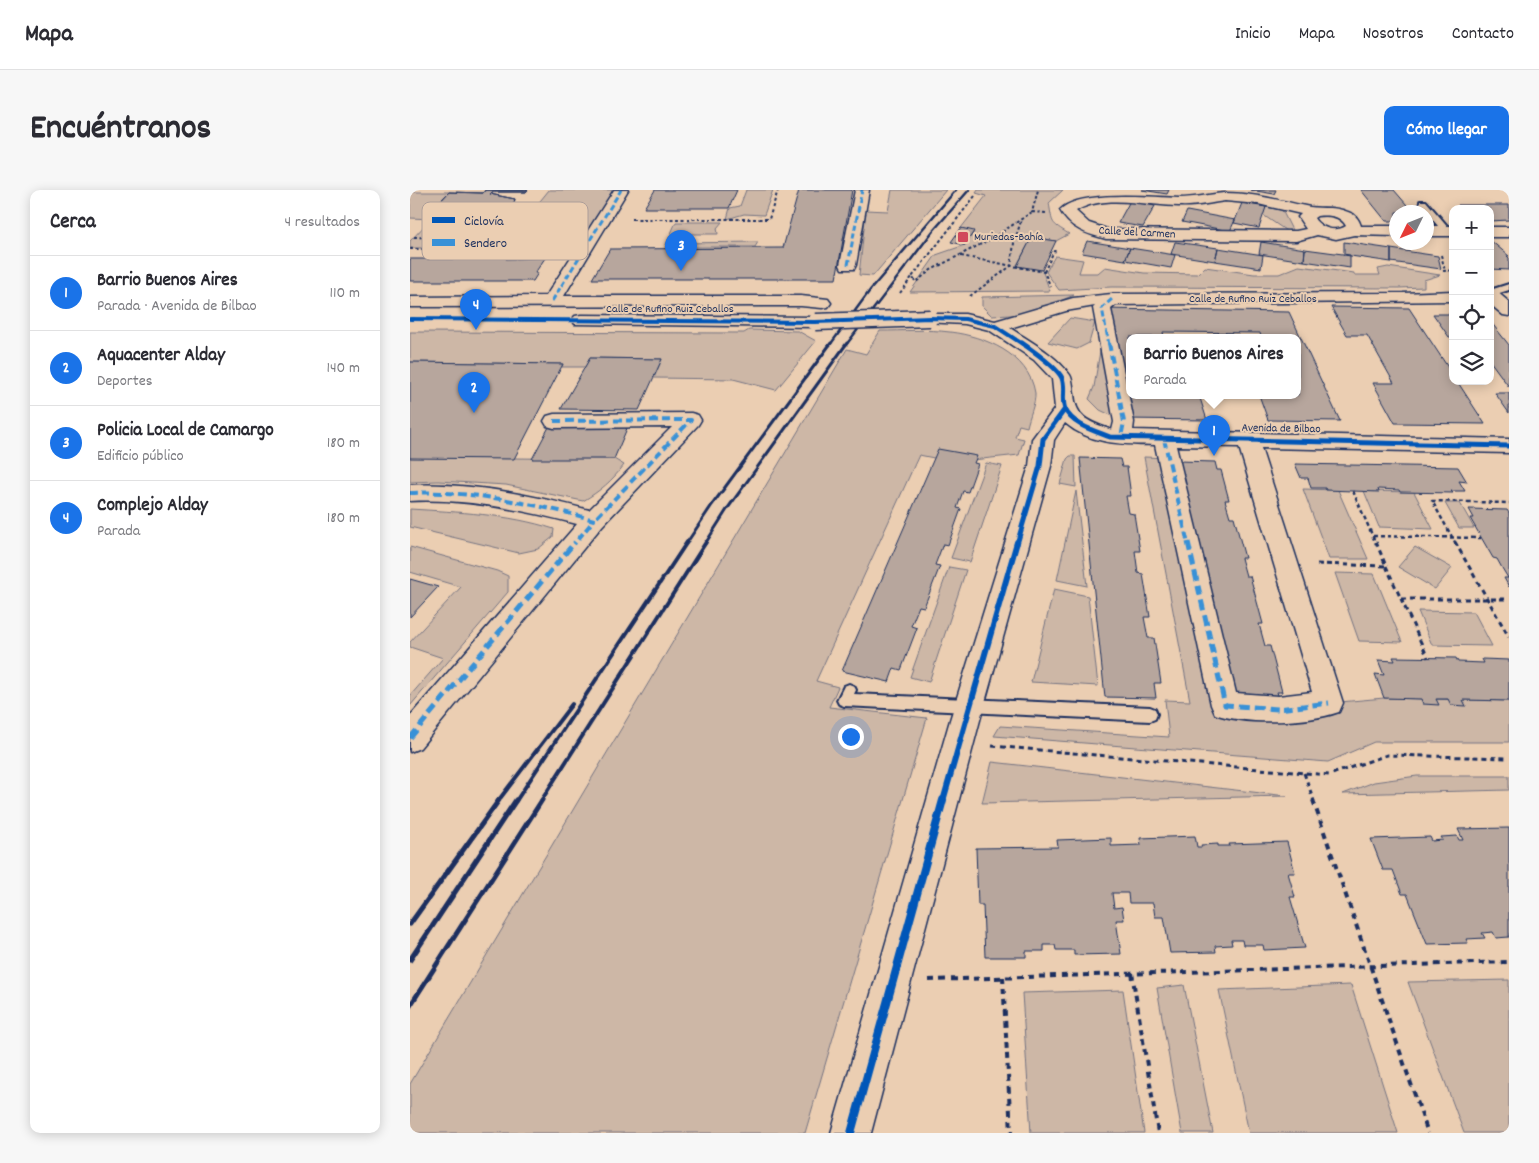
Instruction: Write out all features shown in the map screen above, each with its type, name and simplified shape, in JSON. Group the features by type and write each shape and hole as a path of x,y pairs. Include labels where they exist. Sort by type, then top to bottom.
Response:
{"street":[{"path":"588,243 620,190"},
{"path":"848,265 862,190"},
{"name":"Calle del Carmen","path":"1319,230 1296,236 1106,234 1083,226 1070,217 1068,210 1072,203 1080,197 1101,191 1116,191 1178,202 1240,197 1312,212 1325,211 1340,214"},
{"path":"1337,197 1340,214 1354,223 1353,230"},
{"path":"1312,212 1306,217 1306,221 1319,230 1335,233 1353,230 1389,231"},
{"path":"1434,232 1449,234"},
{"path":"1494,232 1509,232"},
{"path":"532,320 577,260"},
{"path":"1491,295 1509,311"},
{"name":"Calle de Rufino Ruiz Ceballos","path":"996,326 1054,301 1449,296"},
{"path":"1112,299 1102,308 1124,422 1121,437"},
{"path":"774,322 778,301"},
{"name":"Calle de Rufino Ruiz Ceballos","path":"410,302 778,301 822,303 859,311 930,318"},
{"path":"1028,348 1054,301"},
{"path":"851,1133 969,707 1040,466 1043,439 1065,409 1062,378 1041,356 996,326 965,319 930,318"},
{"name":"Calle de Rufino Ruiz Ceballos","path":"410,319 815,322 930,318"},
{"name":"Avenida de Bilbao","path":"1065,409 1074,420 1089,429 1110,437 1509,446"},
{"path":"410,738 594,520 691,420 554,421"},
{"path":"1040,466 1064,442 1089,429"},
{"path":"1164,438 1225,706 1278,708 1329,703 1248,440"},
{"path":"410,493 457,494 560,510 594,520"}],"lane":[{"path":"1424,203 1449,232"},
{"path":"1494,293 1509,287"},
{"path":"849,690 844,700 1150,714"}],"path":[{"path":"768,219 778,190"},
{"path":"975,196 912,277 916,282 931,270 993,238 1032,212 1038,190"},
{"path":"970,296 1011,266 1014,243 1021,220"},
{"path":"1054,301 1044,272 1054,251 1058,252"},
{"path":"960,256 1044,272"},
{"path":"1441,256 1445,271"},
{"path":"1440,272 1449,270"},
{"path":"1353,491 1428,658"},
{"path":"1509,503 1432,501 1509,637"},
{"path":"1373,536 1481,538"},
{"path":"1286,563 1386,566"},
{"path":"1402,599 1509,599"},
{"path":"959,743 1329,775 1387,755 1509,758"},
{"path":"1304,773 1428,1133"},
{"path":"894,980 1509,962"},
{"path":"1132,974 1158,1133"},
{"path":"1003,977 1011,1133"}],"shaded area":[{"path":"549,190 615,190 588,230 588,202 539,202"},
{"path":"746,190 773,190 764,215 744,214 727,219 730,208 740,206"},
{"path":"892,190 946,190 873,276 859,275 866,210 888,211"},
{"path":"978,190 1063,190 1049,203 1053,222 1069,234 1056,241 1032,237 1017,265 1042,270 1050,291 910,292 936,255 965,245 974,232 961,228 986,196 976,193"},
{"path":"410,192 449,192 440,202 422,202 422,219 410,218"},
{"path":"1266,207 1282,210 1293,232 1288,232 1263,215"},
{"path":"676,222 722,222 717,228 718,234 676,234 678,243 758,242 755,247 665,247"},
{"path":"422,228 422,248 410,248 410,241"},
{"path":"1055,256 1083,260 1079,273 1098,273 1105,267 1144,273 1198,274 1205,267 1254,274 1279,274 1299,266 1354,273 1354,275 1380,275 1378,269 1388,267 1440,275 1424,280 1424,287 1399,288 1111,287 1059,290 1046,272"},
{"path":"1074,295 1029,314 992,316 982,306 982,297"},
{"path":"1070,318 1095,322 1089,343 1077,349 1048,342"},
{"path":"1105,321 1123,421 1100,410 1089,399 1094,387"},
{"path":"749,330 798,331 816,341 776,390 733,379 654,378 662,359 590,358 585,367 562,367 563,364 410,362 410,332 744,333"},
{"path":"924,330 950,332 963,334 990,343 1003,349 1024,368 1031,379 1035,397 1027,427 1019,425 1015,437 1024,439 1019,455 954,462 919,455 816,681 838,687 829,707 927,718 805,1133 410,1133 410,1084 847,349 866,354 880,331"},
{"path":"1070,456 1075,456 1076,487 1060,484 1067,459"},
{"path":"410,457 614,459 624,465 605,485 583,501 506,485 438,481 410,482"},
{"path":"1144,457 1168,458 1225,705 1329,703 1384,698 1509,701 1509,742 1374,742 1328,762 994,736 1000,726 1169,737 1165,700 1190,701"},
{"path":"986,463 1002,466 970,562 951,558"},
{"path":"1303,489 1338,490 1368,559 1329,559"},
{"path":"1076,491 1087,586 1057,580"},
{"path":"1364,491 1414,492 1433,529 1379,527"},
{"path":"1445,503 1460,503 1474,528 1459,528"},
{"path":"410,509 483,514 519,520 554,529 553,537 538,549 519,553 410,527"},
{"path":"410,547 497,571 508,576 508,592 410,706 410,696 443,658 410,647 410,642 461,587 410,572"},
{"path":"1415,547 1452,568 1435,589 1398,567"},
{"path":"949,567 966,570 929,682 910,677"},
{"path":"1335,573 1374,574 1402,642 1359,641"},
{"path":"1054,589 1088,596 1098,686 1031,682"},
{"path":"1418,611 1474,612 1492,646 1432,645"},
{"path":"992,762 1287,796 982,803"},
{"path":"1417,776 1509,776 1509,790 1343,794 1374,782"},
{"path":"1509,980 1509,1133 1464,1133 1408,982"},
{"path":"1184,985 1213,1133 1182,1133 1157,988"},
{"path":"1351,985 1398,1133 1249,1133 1219,990"},
{"path":"1123,990 1144,1133 1031,1133 1022,993"}],"building":[{"path":"485,190 528,190 526,192 492,192 490,194 515,199 514,202 440,202 449,192 483,193"},
{"path":"485,190 528,190 526,192 492,192 490,194 515,199 514,202 440,202 449,192 483,193"},
{"path":"655,190 737,190 729,208 644,208"},
{"path":"799,190 852,190 836,279 592,279 610,249 783,248"},
{"path":"1142,190 1169,190 1167,194"},
{"path":"1250,190 1276,190 1274,194"},
{"path":"1361,190 1394,190 1407,205 1389,205 1389,221 1386,221"},
{"path":"1130,201 1155,206 1143,227 1118,223"},
{"path":"1242,203 1266,207 1259,228 1234,223"},
{"path":"1494,205 1509,205 1509,220 1494,221"},
{"path":"1187,211 1235,220 1230,231 1182,222"},
{"name":"Muriedas-Bahía","path":"961,228 974,231 965,245 951,242"},
{"path":"1032,237 1056,241 1042,270 1017,266"},
{"path":"1087,241 1130,248 1125,260 1082,253"},
{"path":"1175,242 1218,248 1215,261 1171,254"},
{"path":"1261,242 1305,249 1304,261 1259,254"},
{"path":"1344,242 1389,249 1391,250 1391,262 1344,255"},
{"path":"1494,243 1509,256 1507,256 1509,258 1509,270 1494,269"},
{"path":"1130,248 1175,255 1171,268 1125,260"},
{"path":"1218,248 1263,255 1261,268 1215,261"},
{"path":"1305,249 1350,255 1350,268 1304,261"},
{"path":"1391,250 1398,250 1438,256 1441,269 1391,262"},
{"path":"410,259 544,260 535,273 538,273 533,281 410,281"},
{"path":"1331,307 1409,308 1449,369 1449,385 1460,385 1485,424 1395,423 1373,383 1394,383 1367,335 1347,335"},
{"path":"1105,309 1289,312 1299,334 1163,332 1163,334 1126,334 1126,399 1200,399 1207,420 1126,419"},
{"path":"1433,314 1449,314 1449,337"},
{"path":"1494,326 1509,345 1509,387 1494,366"},
{"path":"1301,338 1340,421 1268,420 1260,399 1301,399"},
{"path":"590,358 662,359 639,410 561,409"},
{"path":"410,362 563,364 514,459 410,458"},
{"path":"1495,393 1509,393 1509,413"},
{"path":"550,425 628,426 614,459 532,459"},
{"path":"938,449 977,456 974,463 978,464 968,492 963,491 957,508 961,509 948,545 943,544 935,565 940,566 924,607 919,606 911,626 917,628 901,670 894,668 889,682 842,671"},
{"path":"1080,458 1120,459 1122,467 1127,467 1131,496 1126,496 1129,513 1134,514 1140,551 1135,551 1138,573 1143,574 1150,617 1144,617 1148,638 1154,638 1161,683 1154,683 1156,698 1105,697"},
{"path":"1179,461 1215,462 1217,470 1221,470 1229,500 1225,500 1230,517 1234,517 1245,558 1241,558 1246,576 1250,576 1263,624 1259,624 1265,646 1270,646 1282,692 1277,692 1281,705 1234,704"},
{"path":"1295,464 1458,467 1467,482 1459,481 1465,491 1451,491 1453,493 1400,492 1399,490 1378,489 1379,492 1326,490 1325,488 1311,488 1308,478 1301,478"},
{"path":"1469,509 1507,510 1509,513 1509,587 1504,578 1508,578 1497,559 1493,558 1470,518 1474,518"},
{"path":"410,579 438,587 410,617"},
{"path":"1393,657 1456,658 1458,662 1484,663 1482,659 1509,660 1509,701 1463,700 1466,706 1451,705 1448,699 1436,699 1439,705 1423,704 1421,699 1384,698 1375,674 1384,675 1378,660 1395,661"},
{"path":"1509,828 1509,937 1496,938 1493,932 1482,933 1485,938 1466,939 1468,943 1427,944 1407,894 1402,894 1393,870 1383,870 1371,839 1430,837 1432,841 1443,840 1441,837 1457,836 1459,840 1463,840 1458,829"},
{"path":"1195,836 1197,847 1218,844 1218,846 1230,846 1229,844 1287,842 1295,873 1288,873 1295,897 1290,897 1305,948 1264,950 1263,945 1243,945 1242,940 1231,940 1232,945 1215,946 1216,952 1170,953 1164,917 1155,917 1153,903 1129,903 1128,893 1112,893 1114,908 1122,907 1124,920 1116,920 1121,954 1074,955 1074,950 1056,950 1055,945 1044,945 1044,951 1026,951 1026,957 985,957 983,905 978,905 976,848 1058,847 1057,840 1111,838 1111,846 1141,845 1140,838"}],"railway":[{"path":"830,345 871,289 956,190"},
{"path":"846,345 933,231 969,190"},
{"path":"686,544 712,505 831,343"},
{"path":"705,544 728,508 847,343"},
{"path":"516,801 687,542"},
{"path":"541,801 706,542"},
{"path":"498,801 572,704"},
{"path":"410,924 499,800"},
{"path":"410,960 516,800"},
{"path":"410,1006 542,800"}],"marked path":[{"path":"588,243 621,190"},
{"path":"848,265 862,190"},
{"path":"552,301 577,260"},
{"path":"1112,299 1102,308 1124,422 1121,437"},
{"path":"554,421 691,420 594,520"},
{"path":"1164,439 1225,705 1278,709 1329,703"},
{"path":"410,493 447,494 498,500 525,504 594,520 410,738"}],"cycle path":[{"path":"410,319 815,322 930,318 965,319 995,326 1041,356 1062,378 1065,409 1074,420 1089,429 1110,437 1509,446"},
{"path":"851,1133 965,720 1040,466 1043,439 1065,409"}],"place":[{"name":"Muriedas-Bahía","path":"963,237"},
{"name":"Policia Local de Camargo","path":"681,271"},
{"name":"Complejo Alday","path":"476,330"},
{"name":"Aquacenter Alday","path":"474,413"},
{"name":"Barrio Buenos Aires","path":"1214,456"}]}
